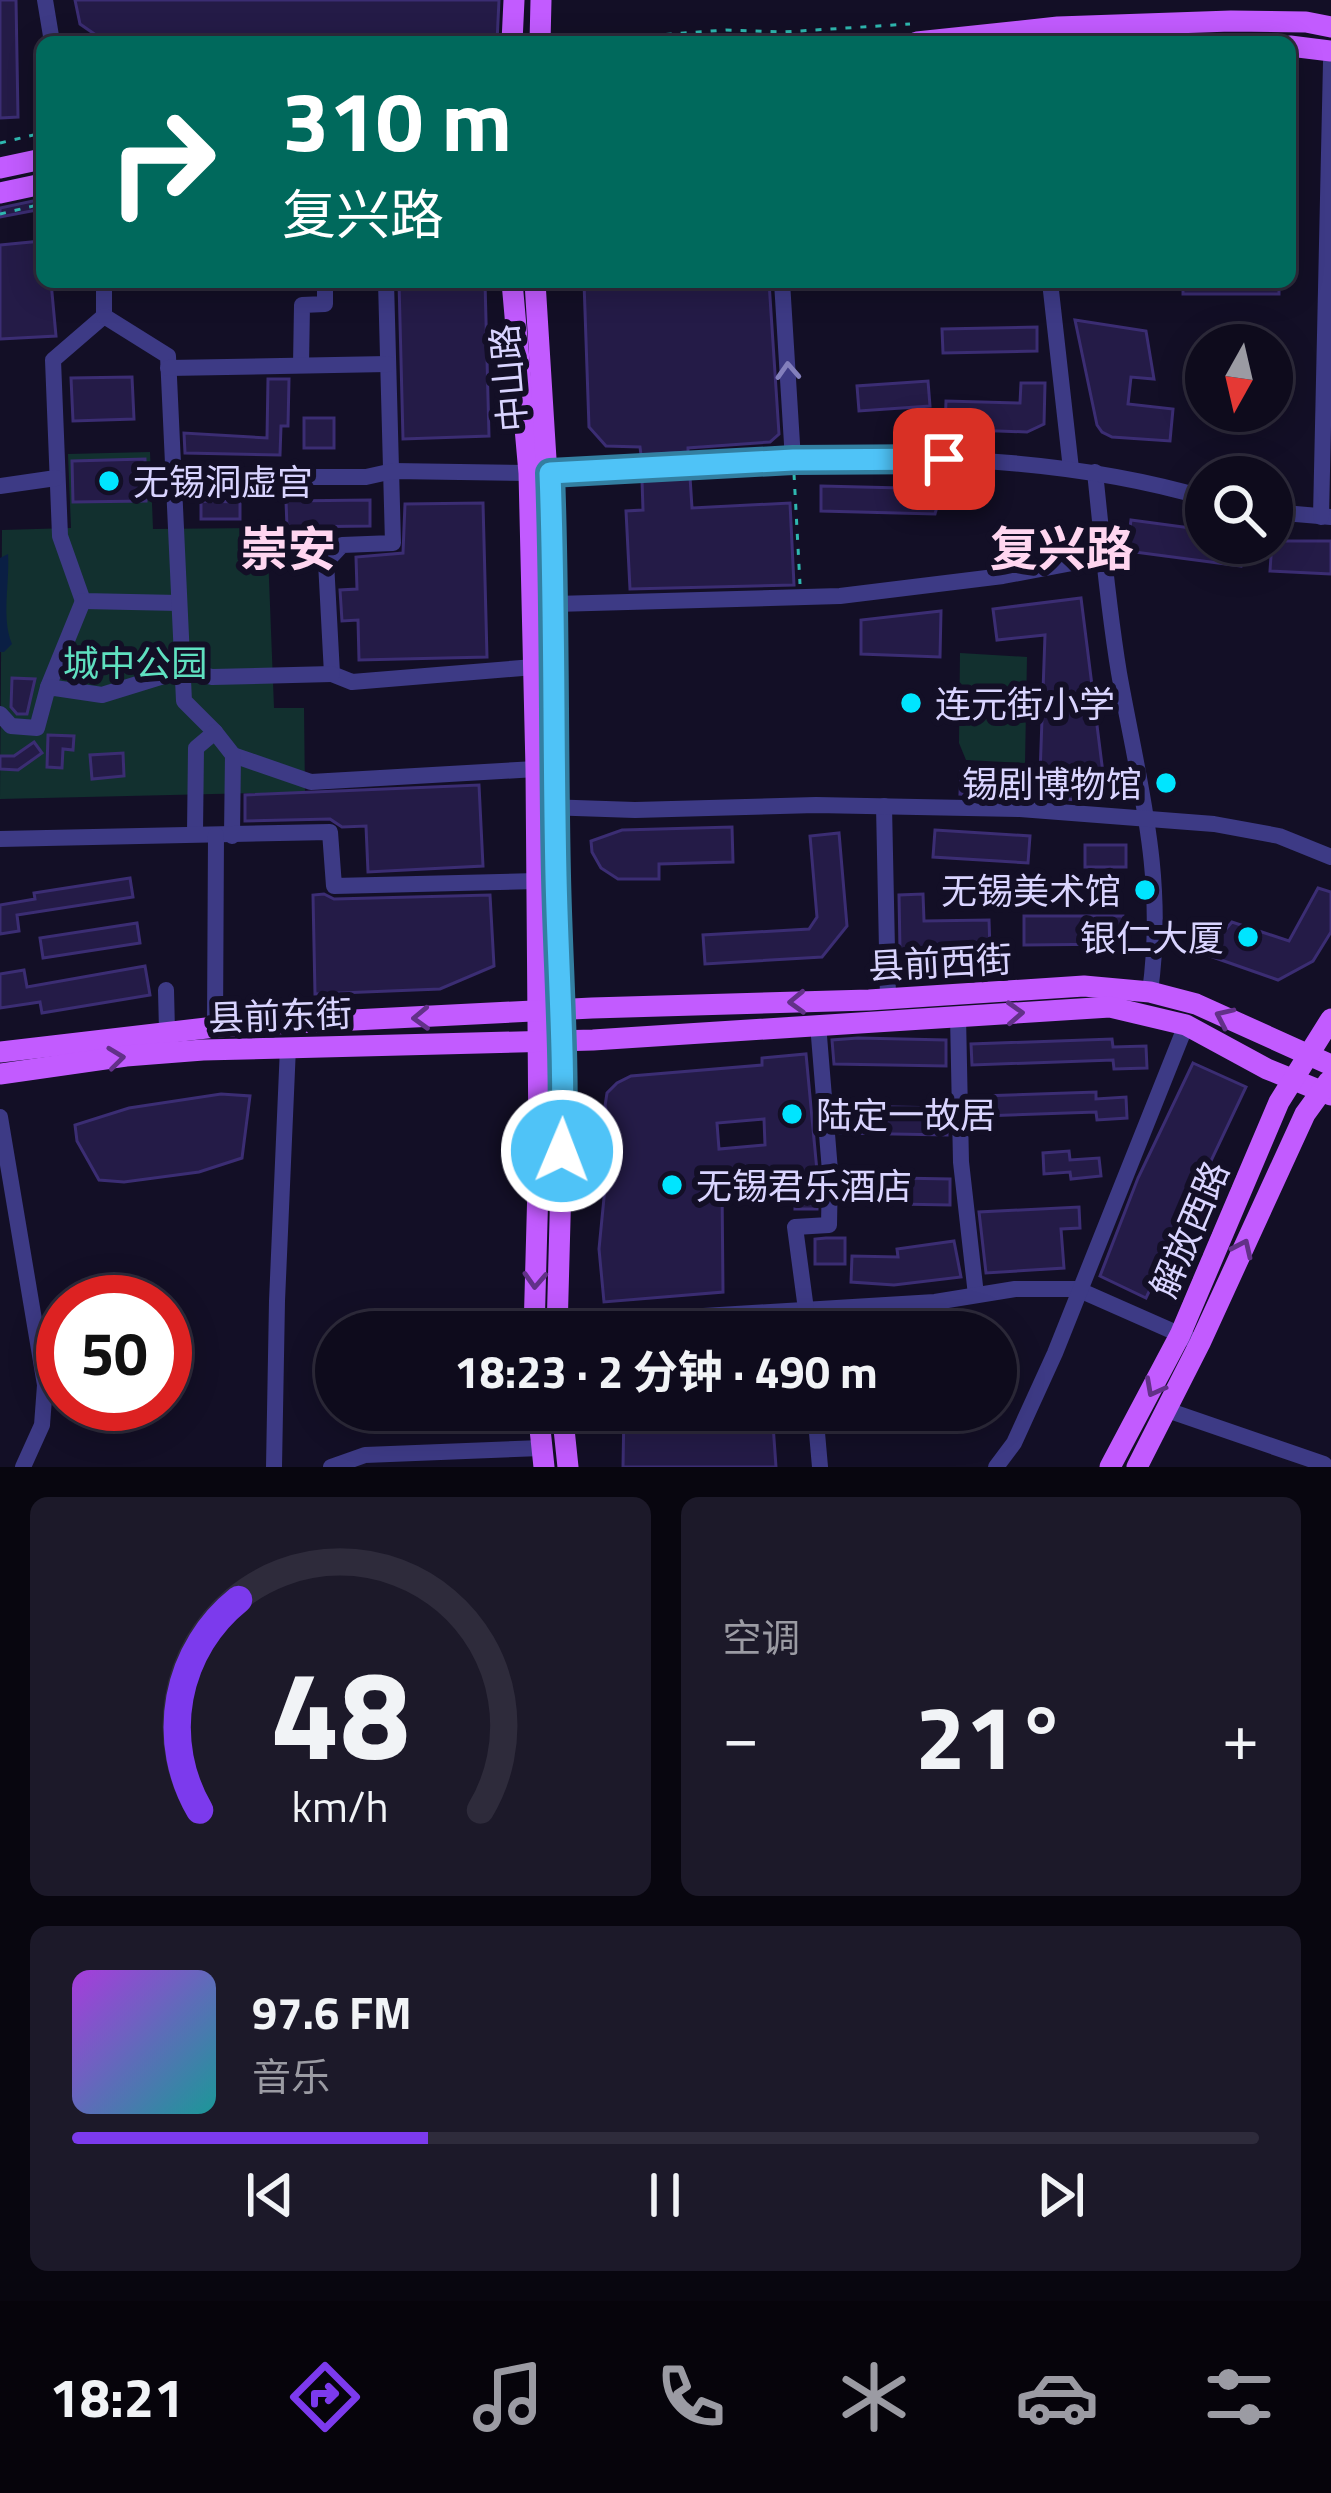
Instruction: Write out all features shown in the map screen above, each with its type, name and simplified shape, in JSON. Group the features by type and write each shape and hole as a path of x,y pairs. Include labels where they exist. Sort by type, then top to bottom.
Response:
{"main road":[{"path":"512,36 514,0"},
{"path":"540,36 541,0"},
{"path":"973,36 1058,27 1232,21 1331,27"},
{"path":"1296,47 1331,51"},
{"path":"0,168 36,160"},
{"path":"0,193 36,185"},
{"name":"中山路","path":"513,288 555,604 546,807 536,880 539,1149 535,1311"},
{"name":"中山路","path":"535,288 536,769 546,807 563,1040 556,1311"},
{"name":"县前西街","path":"538,1012 1084,986 1150,992 1196,1004 1331,1065"},
{"name":"县前西街","path":"563,1040 1110,1007 1186,1025 1293,1080 1328,1088"},
{"name":"县前东街","path":"0,1052 215,1027 538,1012"},
{"name":"解放西路","path":"1137,1467 1167,1410 1279,1102 1331,1018"},
{"name":"县前东街","path":"0,1074 126,1056 563,1040"},
{"name":"解放西路","path":"1111,1467 1190,1339 1305,1114 1328,1088"},
{"path":"564,1431 568,1467"}],"street":[{"path":"45,0 51,36"},
{"path":"1293,514 1326,517 1331,62"},
{"path":"0,714 11,726 37,728 47,687 82,601 60,536 52,360 104,316 104,288"},
{"path":"301,364 302,304 326,304 326,288"},
{"path":"332,674 326,562 342,544 393,543 386,288"},
{"path":"782,288 793,460"},
{"path":"1051,288 1071,469"},
{"path":"104,316 168,356 184,701 233,755 311,782 536,769"},
{"path":"168,368 388,364"},
{"path":"172,477 539,473 793,460 944,459 1095,472 1185,493"},
{"path":"1095,472 1118,667 1155,864 1157,938 1150,992"},
{"path":"0,486 56,478"},
{"path":"555,604 801,597 1003,576 1104,557"},
{"path":"82,601 179,603"},
{"path":"47,687 102,695 183,670 212,677 332,674 352,682 534,667"},
{"path":"195,833 196,748 215,732"},
{"path":"215,1027 224,835 233,755"},
{"path":"884,806 888,998"},
{"path":"546,807 1020,809 1214,824 1279,836 1331,857"},
{"path":"0,839 330,832 334,886 536,880"},
{"path":"166,990 167,1031"},
{"path":"958,1016 961,1162 976,1295"},
{"path":"806,1309 795,1227 829,1225 830,1171 818,1024"},
{"path":"996,1467 1014,1443 1055,1353 1186,1025"},
{"path":"274,1467 288,1047"},
{"path":"0,1117 45,1385 42,1425 23,1467"},
{"path":"781,1311 935,1302 1016,1289 1077,1289 1190,1339"},
{"path":"1167,1410 1326,1461"},
{"path":"817,1431 820,1467"},
{"path":"332,1467 365,1455 543,1458"}],"path":[{"path":"0,143 36,134"},
{"path":"0,214 36,205"},
{"path":"793,460 801,597"}],"green space":[{"name":"城中公园","path":"150,452 153,529 267,528 274,708 304,708 305,792 0,799 2,530 71,528 68,454"},
{"path":"960,653 1027,657 1025,763 966,760 959,743"}],"water":[{"path":"8,554 6,611 12,644 0,652 0,558"}],"building":[{"path":"0,0 16,0 18,117 0,118"},
{"path":"75,0 499,0 497,36 97,36 80,24"},
{"path":"36,200 36,210 0,217 0,208"},
{"path":"36,242 36,288 52,288 56,336 0,339 0,245"},
{"path":"399,288 485,288 489,436 403,439"},
{"path":"584,288 769,288 779,434 770,442 641,455 640,447 606,446 589,427"},
{"path":"1183,288 1279,288 1279,294 1183,294"},
{"path":"1075,320 1146,331 1154,379 1131,377 1128,404 1173,409 1170,441 1112,437 1102,432"},
{"path":"1037,327 1037,351 943,353 942,329"},
{"path":"132,377 134,419 73,421 71,378"},
{"path":"268,379 289,379 288,426 281,426 280,455 185,453 184,433 267,438"},
{"path":"928,381 930,406 859,411 857,386"},
{"path":"1021,383 1045,383 1044,424 1027,432 945,429 946,401 1020,403"},
{"path":"304,418 334,418 334,448 304,448"},
{"name":"无锡洞虚宫","path":"145,459 146,501 73,502 72,461"},
{"path":"690,477 692,508 790,503 794,585 630,589 626,511 643,510 642,480"},
{"path":"821,486 942,489 935,514 821,511"},
{"path":"370,500 370,526 287,527 286,501"},
{"path":"201,501 240,502 240,519 201,519"},
{"path":"483,503 487,657 359,660 358,620 342,621 340,590 357,589 356,557 403,553 405,504"},
{"path":"1131,520 1185,527 1185,559 1127,551"},
{"path":"1293,541 1331,541 1331,574 1270,571 1270,564 1293,564"},
{"path":"1081,598 1106,797 1099,801 960,794 961,772 1040,775 1045,635 997,640 993,609"},
{"path":"941,611 940,657 861,654 861,620"},
{"path":"12,678 35,679 27,714 17,714 11,707"},
{"path":"48,735 74,736 73,750 63,749 62,768 47,767"},
{"path":"34,742 42,753 18,770 0,769 0,756 14,756"},
{"path":"123,753 124,776 92,779 90,755"},
{"path":"479,785 483,866 368,872 366,826 342,827 330,819 245,821 245,795"},
{"path":"732,827 733,862 659,864 659,879 618,879 601,868 592,852 591,841 622,830"},
{"path":"935,830 1030,836 1028,863 933,857"},
{"path":"839,833 847,926 822,957 705,964 703,935 809,929 817,917 810,836"},
{"path":"1085,845 1126,845 1126,867 1085,867"},
{"path":"130,878 133,897 17,915 19,931 0,934 0,905 35,899 34,893"},
{"name":"银仁大厦","path":"1318,888 1331,892 1331,932 1313,961 1278,980 1204,954 1232,922 1289,941"},
{"path":"923,894 924,921 989,920 990,949 900,950 899,895"},
{"path":"313,895 334,899 490,895 494,966 440,989 315,994"},
{"path":"1024,916 1123,916 1124,944 1024,945"},
{"path":"137,923 140,943 43,958 40,938"},
{"path":"145,966 150,995 42,1013 40,1002 0,1008 0,974 24,970 27,987"},
{"path":"1112,1039 1113,1047 1146,1046 1147,1068 1114,1069 1113,1060 972,1065 971,1044"},
{"path":"832,1040 946,1040 946,1066 834,1064"},
{"name":"无锡君乐酒店","path":"806,1054 817,1209 795,1209 797,1172 756,1173 757,1184 722,1186 723,1292 604,1302 599,1249 611,1126 607,1093 631,1076 762,1065 762,1058","holes":["764,1119 765,1145 719,1149 717,1123"]},
{"path":"1193,1063 1246,1087 1146,1298 1100,1276 1138,1178"},
{"path":"1096,1092 1096,1099 1126,1097 1127,1118 1097,1120 1096,1112 981,1116 980,1096"},
{"path":"221,1094 250,1096 242,1158 199,1172 124,1182 99,1180 77,1141 75,1125 129,1108"},
{"path":"837,1106 947,1108 947,1135 840,1133"},
{"path":"1069,1151 1070,1160 1099,1158 1101,1176 1071,1179 1070,1172 1044,1174 1043,1153"},
{"path":"843,1177 950,1179 950,1205 842,1203"},
{"path":"1079,1207 1080,1228 1061,1229 1064,1268 986,1273 979,1212"},
{"path":"845,1238 845,1264 815,1264 815,1239"},
{"path":"954,1241 961,1277 894,1285 851,1282 852,1256 898,1257 897,1249"},
{"path":"624,1431 773,1431 776,1467 623,1467"}],"place":[{"name":"无锡洞虚宫","path":"109,481"},
{"name":"连元街小学","path":"911,703"},
{"name":"锡剧博物馆","path":"1166,783"},
{"name":"无锡美术馆","path":"1145,890"},
{"name":"银仁大厦","path":"1248,937"},
{"name":"陆定一故居","path":"792,1114"},
{"name":"无锡君乐酒店","path":"672,1185"}],"district":[{"name":"崇安","path":"288,548"},
{"name":"复兴路","path":"1062,548"}],"route":[{"path":"562,1151 550,473 793,460 944,459"}]}
